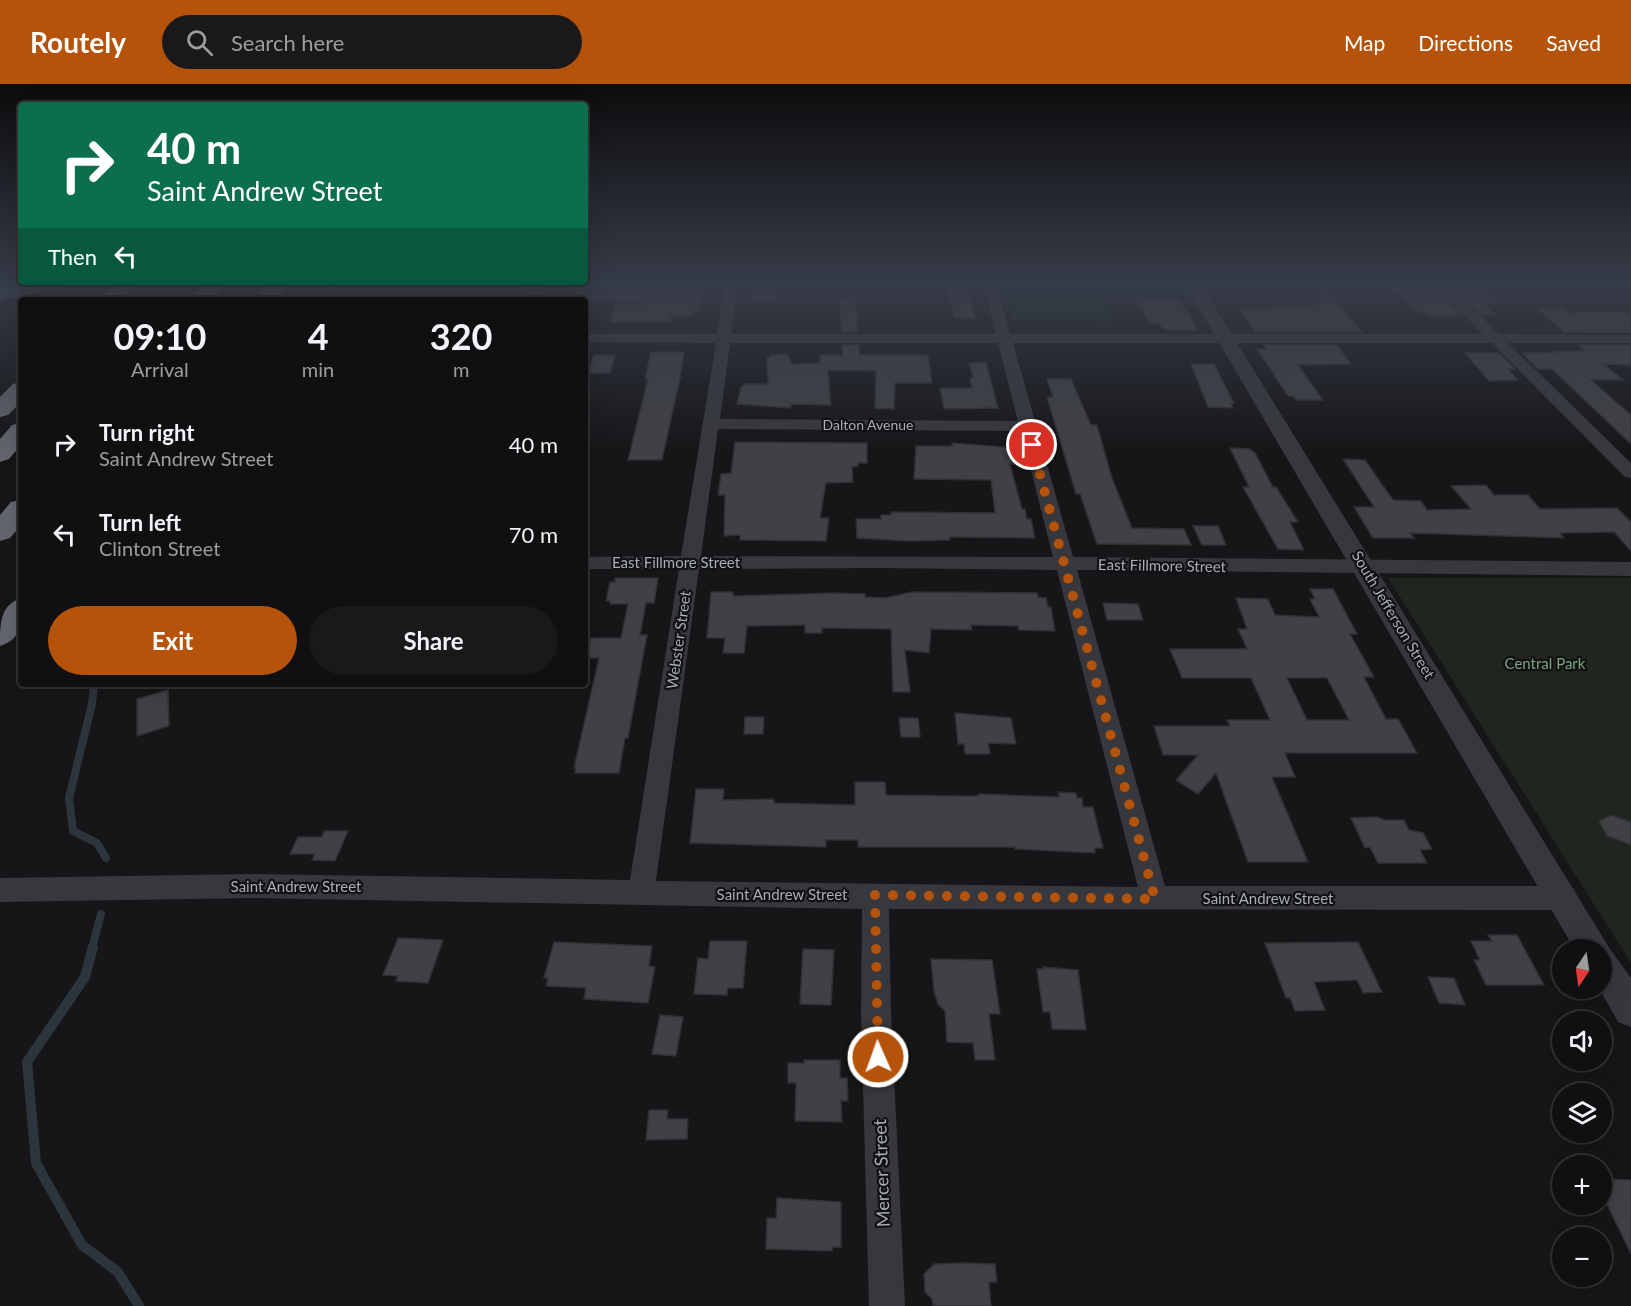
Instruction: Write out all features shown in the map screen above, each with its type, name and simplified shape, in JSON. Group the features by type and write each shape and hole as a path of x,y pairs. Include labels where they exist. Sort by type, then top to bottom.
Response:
{"highway":[{"path":"0,410 18,392"},
{"path":"0,454 18,433"},
{"path":"0,532 18,511"},
{"path":"0,635 18,612"}],"street":[{"path":"588,338 724,340 1631,339"},
{"name":"South Jefferson Street","path":"1226,339 1588,939"},
{"name":"Webster Street","path":"641,893 724,340"},
{"path":"1004,340 1155,899"},
{"path":"1497,340 1631,473"},
{"name":"Dalton Avenue","path":"710,424 1027,426"},
{"name":"East Fillmore Street","path":"588,563 876,561 1065,565 1631,568"},
{"name":"Saint Andrew Street","path":"0,890 252,886 1155,899 1564,898"},
{"name":"Mercer Street","path":"875,895 876,1012 887,1306"},
{"path":"1612,979 1631,1010"}],"green space":[{"name":"Central Park","path":"1388,578 1631,578 1631,963"}],"building":[{"path":"842,345 859,345 859,355 928,355 932,383 895,383 894,409 875,408 876,371 828,370 831,405 791,404 791,408 737,404 741,387 745,384 768,384 767,358 771,355 787,354 792,364 820,363 820,355 843,355"},
{"path":"1264,345 1337,345 1351,364 1298,365 1323,400 1296,400 1293,396 1288,396 1257,349 1266,349"},
{"path":"1579,345 1631,345 1631,365 1604,364 1623,380 1591,380 1631,415 1631,444 1552,369 1538,369 1522,353 1585,351"},
{"path":"651,352 684,352 680,378 662,460 628,460 648,379 645,379"},
{"path":"1465,353 1499,353 1515,369 1508,369 1518,380 1489,381"},
{"path":"594,355 615,355 610,373 588,373"},
{"path":"986,362 998,408 944,409 940,388 972,388 970,378 973,378 969,363"},
{"path":"1191,364 1214,364 1234,403 1231,403 1233,408 1208,407"},
{"path":"1047,379 1071,379 1091,425 1097,425 1112,478 1132,528 1184,529 1191,545 1097,544 1080,494 1076,494 1047,397 1053,397"},
{"path":"735,442 867,443 867,463 858,463 858,466 852,467 853,482 826,483 820,518 829,518 826,541 740,540 740,535 724,536 725,495 718,495 721,474 731,473"},
{"path":"952,443 1016,448 1020,464 1010,464 1022,509 1025,509 1027,519 1031,519 1035,538 950,537 950,540 909,541 857,538 856,519 881,519 881,515 891,515 891,512 995,513 991,480 914,479 916,446 953,446"},
{"path":"1230,448 1250,449 1255,453 1273,487 1276,487 1298,522 1290,522 1304,550 1278,549 1243,487 1249,487"},
{"path":"1343,459 1365,460 1393,500 1421,501 1427,510 1471,509 1451,486 1486,485 1494,495 1528,495 1540,509 1617,508 1631,522 1631,551 1614,532 1560,533 1564,538 1410,533 1414,538 1373,538 1354,507 1374,507"},
{"path":"1193,526 1218,526 1226,545 1202,545"},
{"path":"615,578 658,578 654,603 646,603 640,635 647,635 628,738 625,738 619,773 575,773 576,768 574,768 599,658 588,658 591,638 621,638 628,604 610,604 610,601 606,601 610,582 615,582"},
{"path":"1310,589 1333,589 1357,634 1350,634 1374,677 1364,677 1386,719 1398,719 1417,753 1285,753 1295,777 1272,777 1308,862 1248,862 1216,773 1198,794 1176,780 1198,755 1163,755 1154,726 1230,726 1227,720 1270,720 1251,678 1182,678 1170,649 1247,649 1238,629 1247,629 1236,598 1268,599 1275,615 1319,617 1310,599 1315,599","holes":["1287,678 1327,678 1349,720 1307,720"]},
{"path":"711,592 733,592 733,596 865,594 865,597 885,598 912,592 1037,593 1038,597 1046,598 1048,607 1051,607 1055,631 1019,630 1018,626 971,625 972,630 931,629 929,653 905,650 910,692 893,692 891,629 822,628 822,633 805,633 805,625 747,626 744,653 723,653 725,638 707,638"},
{"path":"1103,603 1138,604 1143,620 1107,620"},
{"path":"168,690 169,726 137,736 137,699"},
{"path":"955,713 1011,718 1016,744 988,743 990,754 965,754 964,744 958,744"},
{"path":"745,717 764,717 763,734 744,734"},
{"path":"899,718 918,718 920,737 901,737"},
{"path":"855,782 885,782 886,795 978,796 978,794 1059,797 1058,792 1076,793 1077,798 1082,798 1083,807 1093,807 1103,848 1095,848 1095,853 1015,849 1015,847 858,847 858,840 826,840 826,847 690,843 696,789 724,789 723,800 774,799 774,803 855,805"},
{"path":"1611,815 1631,822 1631,845 1607,836 1599,821"},
{"path":"1377,817 1384,820 1404,820 1409,830 1423,833 1432,849 1420,850 1427,863 1378,863 1370,847 1365,848 1351,818"},
{"path":"324,831 348,831 335,861 312,860 315,854 290,854 298,837 322,837"},
{"path":"1488,935 1517,935 1544,985 1486,985 1474,960 1480,960 1471,941 1492,941"},
{"path":"398,938 443,940 428,983 396,981 398,976 383,975"},
{"path":"710,941 747,941 743,988 728,988 727,995 694,994 698,958 708,959"},
{"path":"554,942 652,946 649,966 655,967 648,1003 584,999 586,988 546,986 548,978 544,978"},
{"path":"1358,942 1382,992 1363,993 1357,980 1314,982 1325,1010 1295,1011 1290,998 1286,998 1265,943"},
{"path":"803,949 834,950 831,1005 800,1004"},
{"path":"931,959 992,960 1000,1014 989,1014 995,1060 975,1060 973,1043 947,1042 945,1011 938,1004 934,991"},
{"path":"1043,967 1078,970 1086,1030 1052,1029 1050,1012 1043,1012 1037,969 1044,969"},
{"path":"1428,977 1454,978 1465,1005 1439,1003"},
{"path":"660,1015 683,1017 676,1056 652,1054"},
{"path":"804,1060 840,1060 840,1078 847,1078 848,1101 841,1101 842,1122 795,1121 796,1083 788,1083 788,1063 804,1063"},
{"path":"649,1110 668,1110 667,1119 688,1119 687,1139 646,1140"},
{"path":"1612,1179 1631,1180 1631,1254 1612,1215"},
{"path":"777,1198 841,1202 841,1247 832,1247 832,1251 766,1249 767,1218 776,1218"},
{"path":"934,1264 995,1264 997,1282 989,1282 991,1306 933,1306 932,1299 925,1292 924,1274"}],"waterway":[{"path":"94,687 92,704 69,798 73,831 97,843 106,858"},
{"path":"92,948 101,914"},
{"path":"93,947 85,977 27,1062 36,1163 82,1245 118,1272 139,1306"}],"route":[{"path":"878,1057 875,895 1018,899 1155,899 1032,445"}]}
